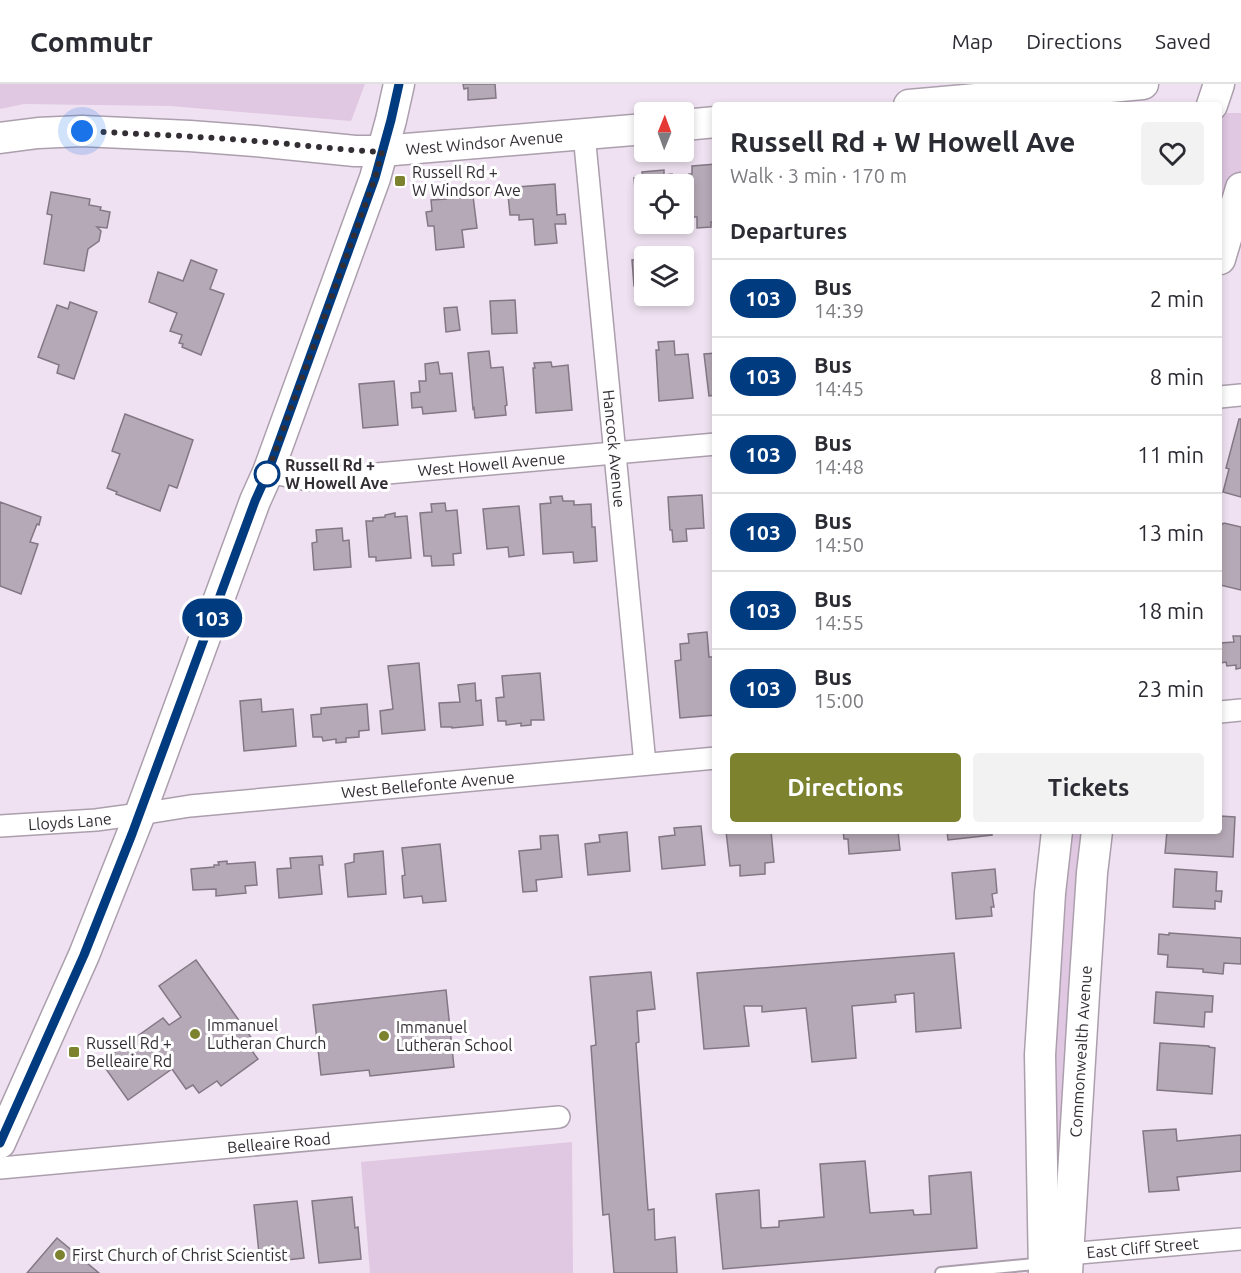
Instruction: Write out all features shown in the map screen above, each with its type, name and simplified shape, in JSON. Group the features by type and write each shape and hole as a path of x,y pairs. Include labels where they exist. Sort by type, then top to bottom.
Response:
{"street":[{"path":"0,1143 84,955 140,814 375,178 399,84"},
{"path":"942,102 1143,84"},
{"path":"1213,102 1219,84"},
{"path":"694,124 712,122"},
{"name":"West Windsor Avenue","path":"0,138 82,131 190,136 382,152 634,130"},
{"name":"Hancock Avenue","path":"584,134 645,764"},
{"path":"1222,252 1241,188"},
{"path":"1222,397 1241,395"},
{"name":"West Howell Avenue","path":"268,472 308,480 712,444"},
{"path":"1222,712 1241,710"},
{"name":"West Bellefonte Avenue","path":"140,814 190,806 712,758"},
{"name":"Lloyds Lane","path":"0,826 96,820 140,814"},
{"path":"1056,1264 1040,1055 1050,893 1057,834"},
{"name":"Commonwealth Avenue","path":"1056,1264 1097,834"},
{"name":"Belleaire Road","path":"0,1168 559,1117"},
{"name":"East Cliff Street","path":"1056,1264 1241,1239"}],"lane":[{"path":"940,1273 1039,1263 1056,1264"}],"shaded area":[{"path":"0,84 365,84 351,121 170,106 24,104 0,109"},
{"path":"1222,113 1241,113 1241,172 1222,232"},
{"path":"1065,834 1092,834 1069,1124 1051,1221 1049,1125"},
{"path":"572,1142 573,1273 370,1273 361,1162"}],"building":[{"path":"463,84 495,84 496,98 468,100 468,88 464,89"},
{"path":"712,164 711,227 697,228 697,217 694,217 694,174 692,174 692,166"},
{"path":"664,170 664,174 642,174 642,172"},
{"path":"555,184 557,215 565,214 566,224 555,224 557,243 535,245 533,219 519,220 519,215 510,215 508,195 517,194 517,187"},
{"path":"458,190 459,198 473,196 477,228 462,230 464,247 436,250 434,226 428,226 426,212 432,211 431,200 446,199 446,191"},
{"path":"51,192 90,199 89,205 101,207 100,210 110,212 107,228 97,227 101,231 99,241 88,249 84,271 44,264 52,215 47,214"},
{"path":"191,260 217,270 210,289 224,294 201,355 182,347 183,344 179,343 182,335 170,331 177,313 149,302 158,272 183,281"},
{"path":"632,260 634,260 634,286"},
{"path":"515,300 517,333 492,334 490,301"},
{"path":"70,302 97,312 74,379 57,373 59,365 38,357 57,305 68,309"},
{"path":"457,307 460,330 446,332 444,308"},
{"path":"674,341 675,355 688,354 693,398 659,401 656,350 659,350 658,342"},
{"path":"489,351 491,368 503,367 506,415 475,418 468,353"},
{"path":"712,353 712,396 709,396 704,354"},
{"path":"438,362 440,374 452,373 456,411 423,414 422,407 412,408 411,393 420,392 419,381 426,381 425,364"},
{"path":"551,362 552,367 568,365 572,410 536,413 534,363"},
{"path":"394,381 398,425 363,428 359,384"},
{"path":"125,414 193,440 177,488 169,485 160,511 116,494 117,492 107,488 120,454 112,451"},
{"path":"1239,419 1241,419 1241,497 1223,492 1229,469 1226,468"},
{"path":"702,495 704,528 686,529 687,541 673,542 668,497"},
{"path":"562,496 563,501 574,501 574,505 591,504 597,561 574,563 573,552 543,554 540,504 551,503 550,497"},
{"path":"0,502 41,517 30,542 38,544 21,594 0,586"},
{"path":"445,503 446,511 457,510 461,553 453,554 454,565 432,566 431,556 424,556 420,513 432,512 431,504"},
{"path":"519,506 524,555 509,557 508,547 487,549 483,509"},
{"path":"395,513 395,517 407,516 411,558 376,561 376,557 369,557 366,521 373,521 373,518"},
{"path":"1224,523 1241,527 1241,590 1222,585 1222,524"},
{"path":"342,528 343,541 349,540 351,567 314,570 312,543 317,542 316,530"},
{"path":"707,632 709,657 712,657 712,715 680,718 675,661 681,660 680,644 689,643 688,634"},
{"path":"1233,636 1241,636 1241,668 1236,669 1236,665 1227,666 1226,662 1222,663 1222,643 1234,642"},
{"path":"419,663 425,730 382,734 380,711 393,709 388,666"},
{"path":"540,673 544,720 531,720 531,725 521,726 521,723 506,725 506,721 498,721 496,698 504,697 502,676"},
{"path":"475,683 476,701 481,700 483,725 441,727 439,703 460,702 458,685"},
{"path":"261,699 262,712 293,709 296,746 244,751 240,701"},
{"path":"367,704 369,730 359,731 359,737 346,738 346,742 336,743 336,739 323,741 322,737 313,737 311,715 321,714 321,708"},
{"path":"1222,816 1235,817 1233,857 1165,853 1167,834 1222,834"},
{"path":"701,826 705,865 662,869 659,837 675,835 674,828"},
{"path":"627,832 630,871 588,875 585,844 600,842 599,835"},
{"path":"726,834 771,834 774,862 765,863 765,874 740,876 740,865 730,866"},
{"path":"843,834 898,834 900,850 849,854 848,839 844,839"},
{"path":"947,834 992,834 992,835 948,840"},
{"path":"558,835 562,877 536,880 537,891 523,892 519,851 541,849 540,836"},
{"path":"440,844 446,901 423,903 422,896 404,898 402,876 405,875 402,848"},
{"path":"383,851 386,894 348,897 345,864 354,862 354,854"},
{"path":"322,856 323,865 319,865 322,894 279,898 277,869 291,868 290,858"},
{"path":"227,861 227,864 255,862 257,885 245,886 246,893 216,896 216,889 193,890 191,869 214,867 214,865 219,865 218,862"},
{"path":"995,869 997,893 992,894 994,907 991,907 992,916 956,919 952,873"},
{"path":"1175,869 1217,872 1216,891 1222,891 1221,902 1215,901 1215,909 1173,907"},
{"path":"1169,933 1241,938 1241,964 1224,963 1223,974 1203,972 1203,969 1167,967 1168,955 1158,954 1159,934 1169,935"},
{"path":"954,953 961,1028 916,1032 914,993 895,995 896,1002 852,1006 856,1058 812,1062 806,1008 762,1012 762,1006 744,1006 749,1046 704,1049 697,973"},
{"name":"Immanuel Lutheran Church","path":"196,960 255,1043 249,1047 258,1059 221,1086 217,1081 199,1093 193,1085 186,1089 172,1069 128,1100 101,1062 163,1018 169,1025 181,1017 159,986"},
{"path":"651,972 655,1009 637,1011 639,1042 636,1043 648,1210 654,1209 655,1240 675,1237 677,1273 614,1273 609,1214 603,1215 591,1046 596,1045 590,977"},
{"name":"Immanuel Lutheran School","path":"446,990 454,1067 370,1076 369,1070 321,1075 313,1005"},
{"path":"1156,992 1213,996 1212,1012 1205,1012 1204,1027 1154,1023"},
{"path":"1160,1043 1215,1048 1212,1094 1157,1090"},
{"path":"1176,1129 1177,1141 1241,1135 1241,1171 1177,1177 1179,1190 1149,1192 1143,1131"},
{"path":"865,1161 870,1213 913,1210 914,1215 931,1214 929,1176 971,1172 977,1248 723,1269 716,1194 759,1190 761,1228 779,1227 779,1221 824,1217 820,1164"},
{"path":"352,1197 361,1259 319,1263 312,1201"},
{"path":"297,1201 304,1258 260,1263 254,1205"},
{"name":"First Church of Christ Scientist","path":"57,1238 99,1273 27,1273"}],"bus line":[{"name":"103","path":"0,1143 84,955 140,814 375,178 399,84"}],"place":[{"name":"Russell Rd + W Windsor Ave","path":"400,181"},
{"name":"Russell Rd + W Howell Ave","path":"267,474"},
{"name":"Immanuel Lutheran Church","path":"195,1034"},
{"name":"Immanuel Lutheran School","path":"384,1036"},
{"name":"Russell Rd + Belleaire Rd","path":"74,1052"},
{"name":"First Church of Christ Scientist","path":"60,1255"}],"route":[{"path":"82,131 190,136 382,152 375,178 267,474"}]}
